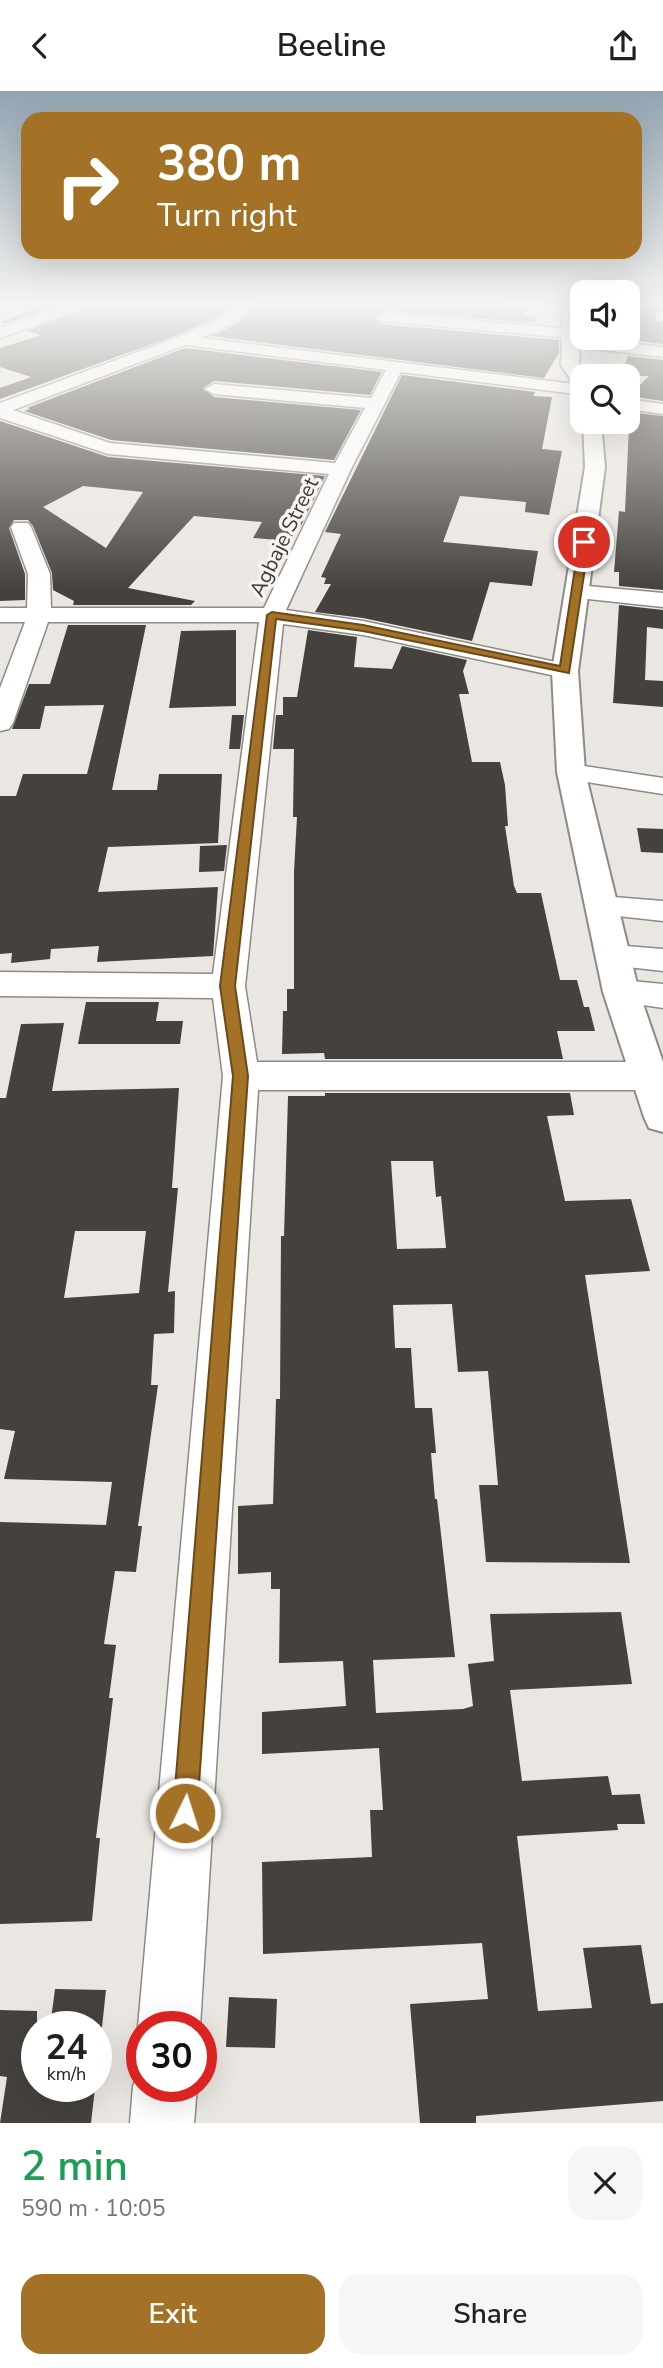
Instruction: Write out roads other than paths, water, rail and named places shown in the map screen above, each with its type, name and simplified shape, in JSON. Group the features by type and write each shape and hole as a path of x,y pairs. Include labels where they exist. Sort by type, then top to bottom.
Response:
{"main road":[{"path":"593,434 595,467 565,670 571,772 621,992 663,1117"}],"street":[{"path":"0,410 29,399"},
{"path":"321,399 378,404"},
{"name":"Agbaje Street","path":"170,2011 241,1076 228,986 272,615 341,469 381,399"},
{"path":"640,406 663,409"},
{"path":"0,410 108,448 341,469"},
{"path":"0,723 39,615 39,574 21,527"},
{"path":"577,592 663,600"},
{"path":"0,615 272,615 363,628 565,670"},
{"path":"571,772 663,786"},
{"path":"601,906 663,911"},
{"path":"613,956 663,960"},
{"path":"0,984 228,986"},
{"path":"621,992 663,996"},
{"path":"241,1076 650,1076"},
{"path":"162,2123 164,2102"}]}
